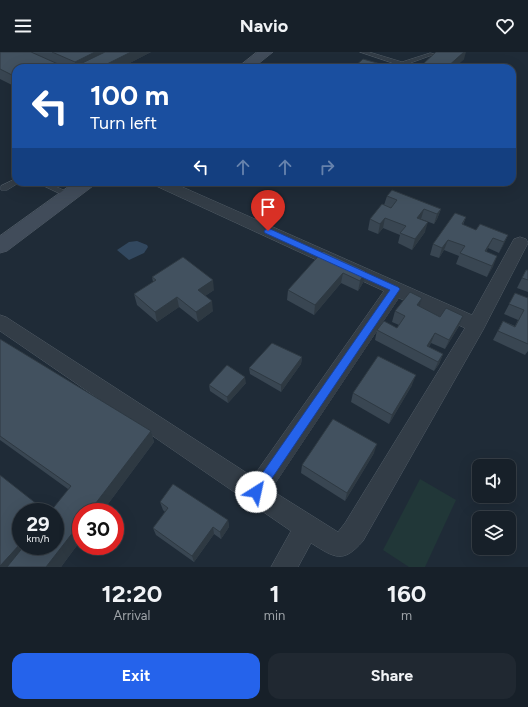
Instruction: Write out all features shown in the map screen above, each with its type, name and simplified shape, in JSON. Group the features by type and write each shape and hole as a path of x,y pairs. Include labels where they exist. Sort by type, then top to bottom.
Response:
{"main road":[{"path":"250,64 266,52"},
{"path":"0,246 82,186"}],"street":[{"path":"168,186 476,325"},
{"path":"0,322 307,527 335,544 344,544 354,532 476,325 520,243"},
{"path":"256,492 395,289"},
{"path":"284,567 307,527"}],"lane":[{"path":"363,52 402,64 432,54"},
{"path":"4,188 12,184"},
{"path":"49,186 70,195"}],"green space":[{"path":"420,479 456,500 425,567 409,567 383,550"}],"water":[{"path":"137,241 147,245 148,247 144,253 129,260 117,250 129,242"}],"building":[{"path":"0,52 31,52 58,64 12,64 12,75 0,69"},
{"path":"52,52 95,52 75,62"},
{"path":"105,52 131,52 107,64 80,64"},
{"path":"436,52 464,52 450,64 424,63"},
{"path":"363,59 381,64 357,64"},
{"path":"392,190 441,209 437,214 424,209 417,218 428,222 415,239 400,233 406,226 385,218 380,224 370,219 382,204 391,208 397,200 387,196"},
{"path":"455,213 466,217 462,224 476,230 480,224 508,235 504,242 493,238 485,251 497,256 492,266 460,253 465,246 448,240 442,248 433,244"},
{"path":"323,251 366,271 360,281 343,273 315,305 288,290"},
{"path":"183,257 213,280 198,290 212,301 196,312 177,297 155,312 134,294 156,280 152,277"},
{"path":"526,270 528,270 528,280 522,278"},
{"path":"410,292 422,298 417,305 440,317 446,308 463,316 449,340 435,333 427,346 443,354 438,362 377,330 384,321 397,328 405,316 395,311"},
{"path":"515,293 528,298 528,344 498,331 503,321 515,327 524,310 509,304"},
{"path":"0,339 151,431 96,503 72,503 72,534 64,544 64,503 57,503 71,486 0,436"},
{"path":"272,343 302,357 281,385 249,368"},
{"path":"378,356 416,375 392,415 353,393"},
{"path":"227,365 245,377 227,397 209,385"},
{"path":"333,419 377,444 347,493 302,465"},
{"path":"0,475 36,503 12,503 12,553 0,566"},
{"path":"173,484 228,520 220,532 213,527 192,556 153,528 168,508 160,502"},
{"path":"17,555 55,555 46,567 7,567"}],"route":[{"path":"256,492 395,289 268,231"}]}
